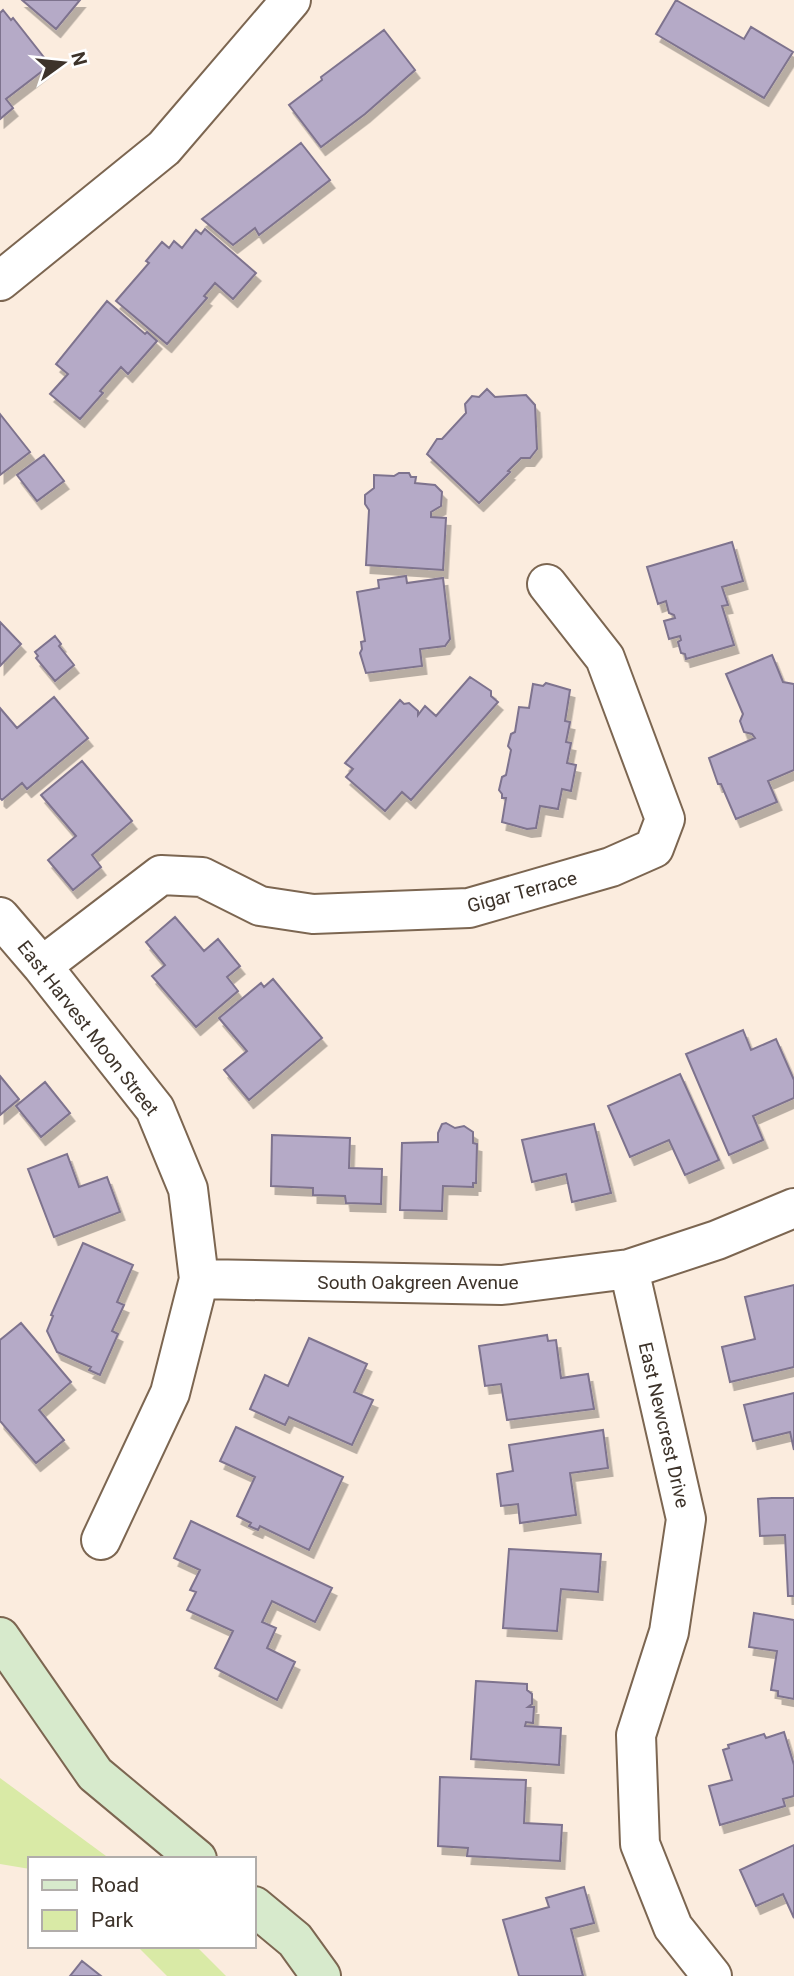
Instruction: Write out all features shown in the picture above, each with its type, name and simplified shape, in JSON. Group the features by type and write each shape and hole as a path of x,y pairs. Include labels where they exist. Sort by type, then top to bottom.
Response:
{"street":[{"path":"0,281 164,148 291,0"},
{"name":"Gigar Terrace","path":"42,966 161,875 202,877 260,906 313,914 469,908 611,867 654,848 665,819 606,658 547,584"},
{"name":"East Harvest Moon Street","path":"0,917 155,1109 188,1189 199,1279 170,1393 101,1540"},
{"name":"South Oakgreen Avenue","path":"199,1279 502,1285 629,1269 717,1240 794,1208"},
{"name":"East Newcrest Drive","path":"629,1269 686,1519 669,1632 636,1735 640,1844 673,1927 712,1976"},
{"path":"0,1637 95,1774 195,1857"},
{"path":"256,1908 295,1940 321,1976"}],"green space":[{"path":"0,1778 107,1857 28,1857 28,1869 0,1864"},
{"path":"139,1948 198,1948 226,1976 167,1976"}],"building":[{"path":"22,0 80,0 56,29"},
{"path":"676,0 744,39 751,27 793,52 764,98 656,34"},
{"path":"3,10 11,20 13,18 50,65 6,99 13,108 0,119 0,13"},
{"path":"384,30 415,70 365,114 321,147 289,105 322,80 321,77"},
{"path":"301,143 330,180 259,235 255,228 233,245 202,219"},
{"path":"205,229 256,273 233,299 215,283 204,296 207,298 167,344 116,301 149,263 146,261 162,242 169,248 174,241 182,248 196,230 201,234"},
{"path":"107,301 157,341 128,374 121,367 80,419 50,394 68,374 56,364"},
{"path":"487,389 495,397 526,395 535,405 537,449 530,458 521,458 479,503 427,454 437,439 442,439 466,413 465,404 472,396 479,397"},
{"path":"0,414 30,452 0,475"},
{"path":"44,455 64,481 37,501 17,475"},
{"path":"409,473 411,477 416,477 415,483 435,485 442,492 441,506 431,512 431,517 446,518 443,570 366,565 369,510 365,504 365,495 374,488 374,475 394,476"},
{"path":"732,542 743,581 722,587 728,605 722,606 734,645 686,659 678,642 681,640 680,636 669,639 664,621 675,618 669,613 666,601 658,604 647,567"},
{"path":"406,576 407,583 443,578 450,639 445,646 420,649 422,666 366,673 360,653 361,642 365,641 357,592 379,588 378,580"},
{"path":"0,622 21,644 0,666"},
{"path":"55,636 61,644 59,646 74,665 55,681 36,658 38,656 35,652"},
{"path":"772,655 783,682 794,684 794,770 768,781 777,802 736,819 721,784 718,784 709,758 755,738 744,732 740,721 743,714 726,674"},
{"path":"470,677 491,691 491,696 498,702 411,800 402,792 385,811 346,777 353,769 345,763 400,700 404,704 409,703 418,711 418,715 425,706 436,716"},
{"path":"546,683 570,690 565,721 570,722 566,742 571,743 567,763 576,765 571,791 562,789 558,809 540,806 536,828 527,829 502,822 506,798 502,798 499,790 502,777 506,775 511,750 508,746 511,734 515,732 519,707 529,708 533,684 543,686"},
{"path":"54,697 88,738 27,789 22,783 2,800 0,708 17,728"},
{"path":"82,761 132,821 92,855 101,867 73,890 48,860 76,836 41,795"},
{"path":"175,917 204,951 218,939 240,966 227,977 238,991 196,1027 152,976 165,965 146,942"},
{"path":"273,979 322,1038 249,1100 224,1070 247,1051 219,1018 261,983 264,987"},
{"path":"743,1030 751,1050 776,1039 794,1080 794,1098 753,1116 763,1140 729,1155 686,1054"},
{"path":"680,1074 719,1160 685,1175 669,1140 630,1157 608,1106"},
{"path":"0,1076 19,1099 0,1115"},
{"path":"45,1082 70,1113 41,1137 16,1106"},
{"path":"446,1123 455,1128 464,1126 473,1132 473,1143 477,1144 476,1183 473,1183 473,1187 443,1186 442,1211 400,1210 402,1143 438,1142 438,1133 442,1124"},
{"path":"594,1124 611,1193 572,1202 566,1174 532,1182 522,1140"},
{"path":"272,1135 350,1138 349,1168 382,1169 381,1204 346,1203 345,1196 313,1195 313,1188 271,1186"},
{"path":"67,1154 79,1187 107,1177 120,1212 54,1237 28,1169"},
{"path":"83,1243 133,1265 117,1302 124,1305 112,1331 118,1334 100,1375 89,1370 91,1367 57,1352 47,1331 53,1316 51,1315"},
{"path":"794,1285 794,1367 730,1382 722,1347 755,1339 745,1297"},
{"path":"21,1323 71,1382 39,1410 64,1440 36,1463 0,1421 0,1340"},
{"path":"547,1335 548,1341 556,1340 561,1378 588,1374 594,1409 507,1420 501,1384 485,1386 479,1346"},
{"path":"309,1338 367,1364 354,1392 373,1400 352,1445 289,1417 285,1425 250,1409 265,1375 288,1386"},
{"path":"794,1393 794,1450 790,1432 753,1441 744,1405"},
{"path":"236,1427 343,1477 309,1550 260,1526 258,1530 249,1526 251,1523 237,1516 255,1477 220,1461"},
{"path":"603,1430 608,1468 570,1473 576,1515 520,1523 518,1504 501,1506 497,1474 513,1471 509,1445"},
{"path":"794,1498 794,1596 788,1596 785,1535 760,1536 758,1499"},
{"path":"191,1521 332,1588 315,1622 272,1601 262,1622 276,1628 267,1648 295,1662 277,1700 215,1668 233,1631 187,1610 196,1592 190,1590 200,1570 174,1558"},
{"path":"509,1549 601,1554 598,1592 561,1589 557,1631 503,1628"},
{"path":"754,1613 794,1620 794,1699 778,1696 778,1691 771,1690 777,1651 749,1647"},
{"path":"476,1681 527,1684 527,1690 532,1694 532,1704 528,1707 534,1707 533,1723 526,1722 525,1726 561,1728 559,1765 471,1759"},
{"path":"784,1732 794,1765 794,1796 783,1799 785,1806 720,1825 709,1786 732,1780 723,1750 729,1748 728,1745 764,1734 766,1738"},
{"path":"440,1777 526,1780 524,1823 562,1825 560,1861 467,1856 468,1848 438,1846"},
{"path":"794,1845 794,1918 783,1894 756,1906 740,1870"},
{"path":"584,1887 594,1923 571,1929 583,1976 519,1976 503,1920 549,1907 546,1898"},
{"path":"82,1961 101,1976 70,1976"}]}
